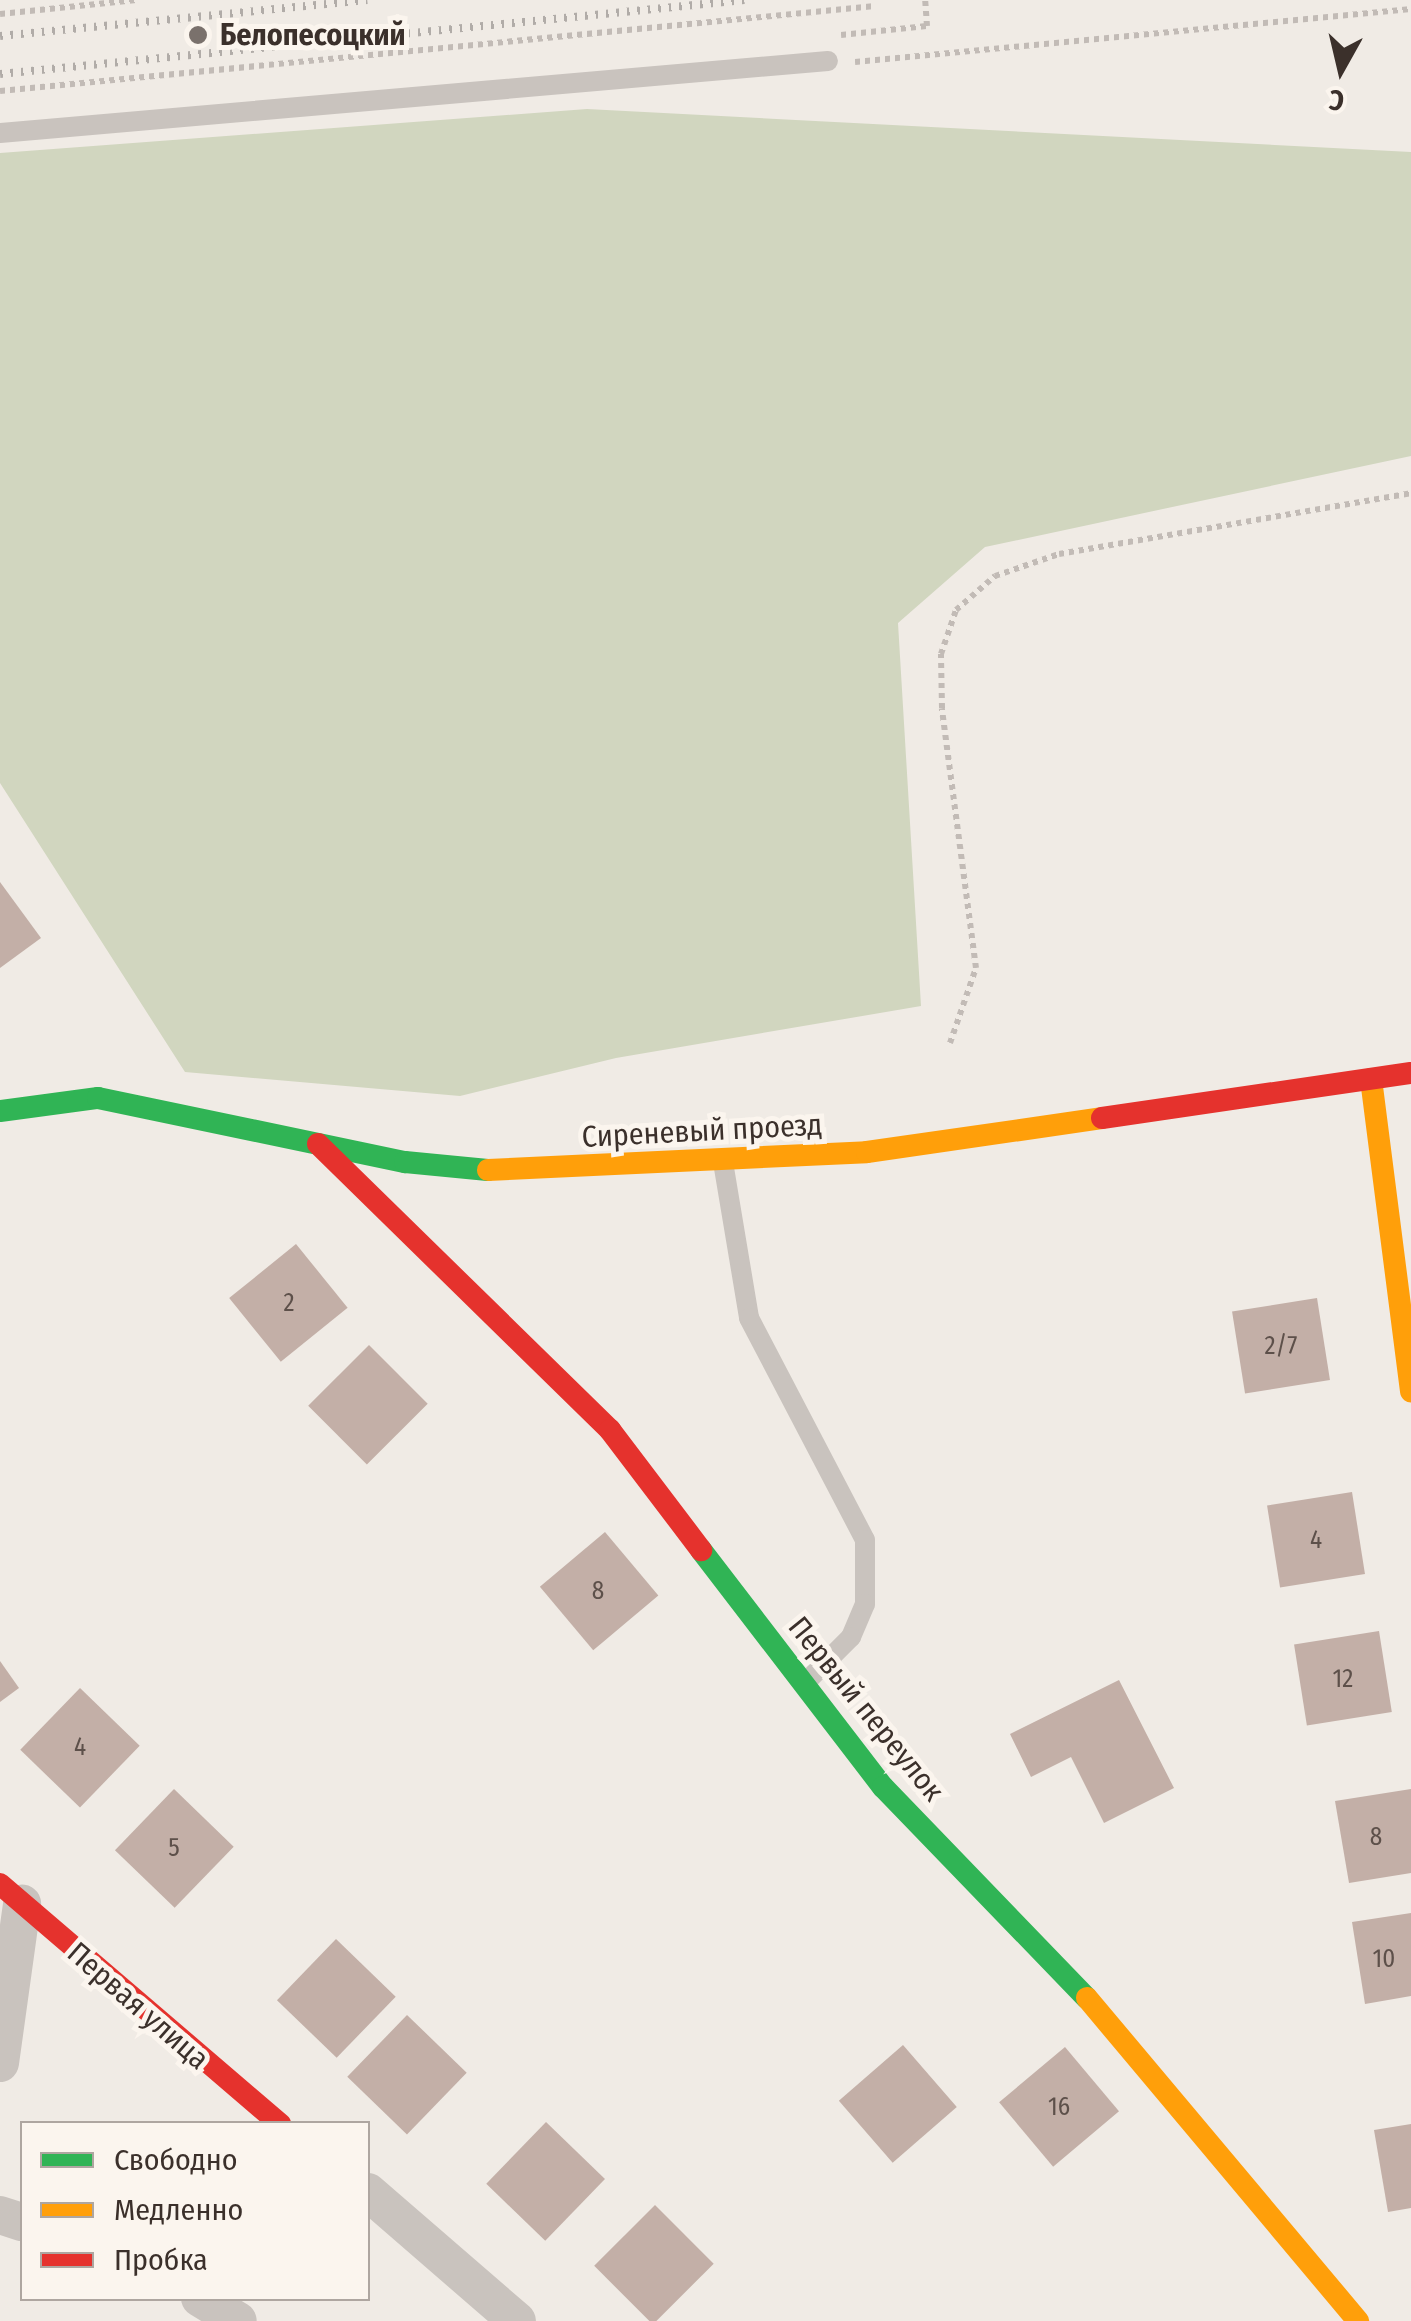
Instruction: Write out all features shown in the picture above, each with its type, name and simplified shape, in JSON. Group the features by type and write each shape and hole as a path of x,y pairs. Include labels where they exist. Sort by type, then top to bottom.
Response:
{"street":[{"name":"Сиреневый проезд","path":"0,1111 98,1098 318,1144 487,1170 723,1160 997,1138 1411,1074"},
{"path":"1372,1078 1411,1391"},
{"name":"Первый переулок","path":"318,1144 610,1430 884,1787 1142,2055 1358,2321"},
{"path":"0,2063 11,1894"},
{"name":"Первая улица","path":"11,1894 276,2121"},
{"path":"370,2194 517,2321"},
{"path":"205,2301 238,2321"}],"lane":[{"path":"0,134 828,61"},
{"path":"723,1160 749,1318 865,1540 864,1604 851,1637 804,1685"}],"path":[{"path":"0,14 136,0"},
{"path":"925,0 928,26 826,36 828,61 937,61 1411,8"},
{"path":"0,91 875,6"},
{"path":"730,20 731,39"},
{"path":"950,1043 976,968 942,708 941,654 956,610 995,576 1060,554 1411,492"}],"green space":[{"path":"587,109 1411,152 1411,456 985,547 898,623 921,1006 616,1058 460,1096 185,1072 0,783 0,153"}],"building":[{"path":"0,882 41,938 0,968"},
{"path":"296,1244 348,1308 281,1362 229,1298"},
{"path":"1317,1298 1330,1380 1245,1393 1232,1311"},
{"path":"369,1345 428,1404 367,1465 308,1406"},
{"path":"1352,1492 1365,1574 1280,1587 1267,1505"},
{"path":"605,1532 658,1596 593,1650 540,1587"},
{"path":"1379,1631 1392,1712 1307,1725 1294,1644"},
{"path":"0,1661 19,1688 0,1702"},
{"path":"1119,1680 1174,1788 1104,1823 1071,1757 1031,1777 1010,1734"},
{"path":"80,1688 140,1746 80,1808 20,1750"},
{"path":"174,1789 234,1847 175,1908 115,1850"},
{"path":"1411,1789 1411,1873 1349,1883 1335,1801"},
{"path":"1411,1913 1411,1996 1365,2004 1352,1922"},
{"path":"336,1939 396,1997 337,2058 277,2000"},
{"path":"407,2015 467,2073 407,2135 347,2077"},
{"path":"903,2045 957,2107 893,2163 839,2101"},
{"path":"1065,2047 1119,2111 1053,2167 999,2102"},
{"path":"546,2122 605,2179 545,2241 486,2184"},
{"path":"1411,2124 1411,2208 1388,2212 1374,2130"},
{"path":"655,2205 714,2264 656,2321 649,2321 594,2266"}],"railway":[{"path":"0,36 367,0"},
{"path":"0,74 744,0"}],"traffic: fast":[{"path":"0,1111 98,1098 405,1162 488,1170"},
{"path":"701,1550 883,1787 1087,1998"}],"traffic: slow":[{"path":"1371,1079 1411,1391"},
{"path":"488,1170 867,1152 1102,1118"},
{"path":"1087,1998 1358,2321"}],"traffic: jam":[{"path":"1102,1118 1411,1073"},
{"path":"318,1144 610,1430 701,1550"},
{"path":"0,1884 276,2121"}],"place":[{"name":"Белопесоцкий","path":"198,35"}]}
